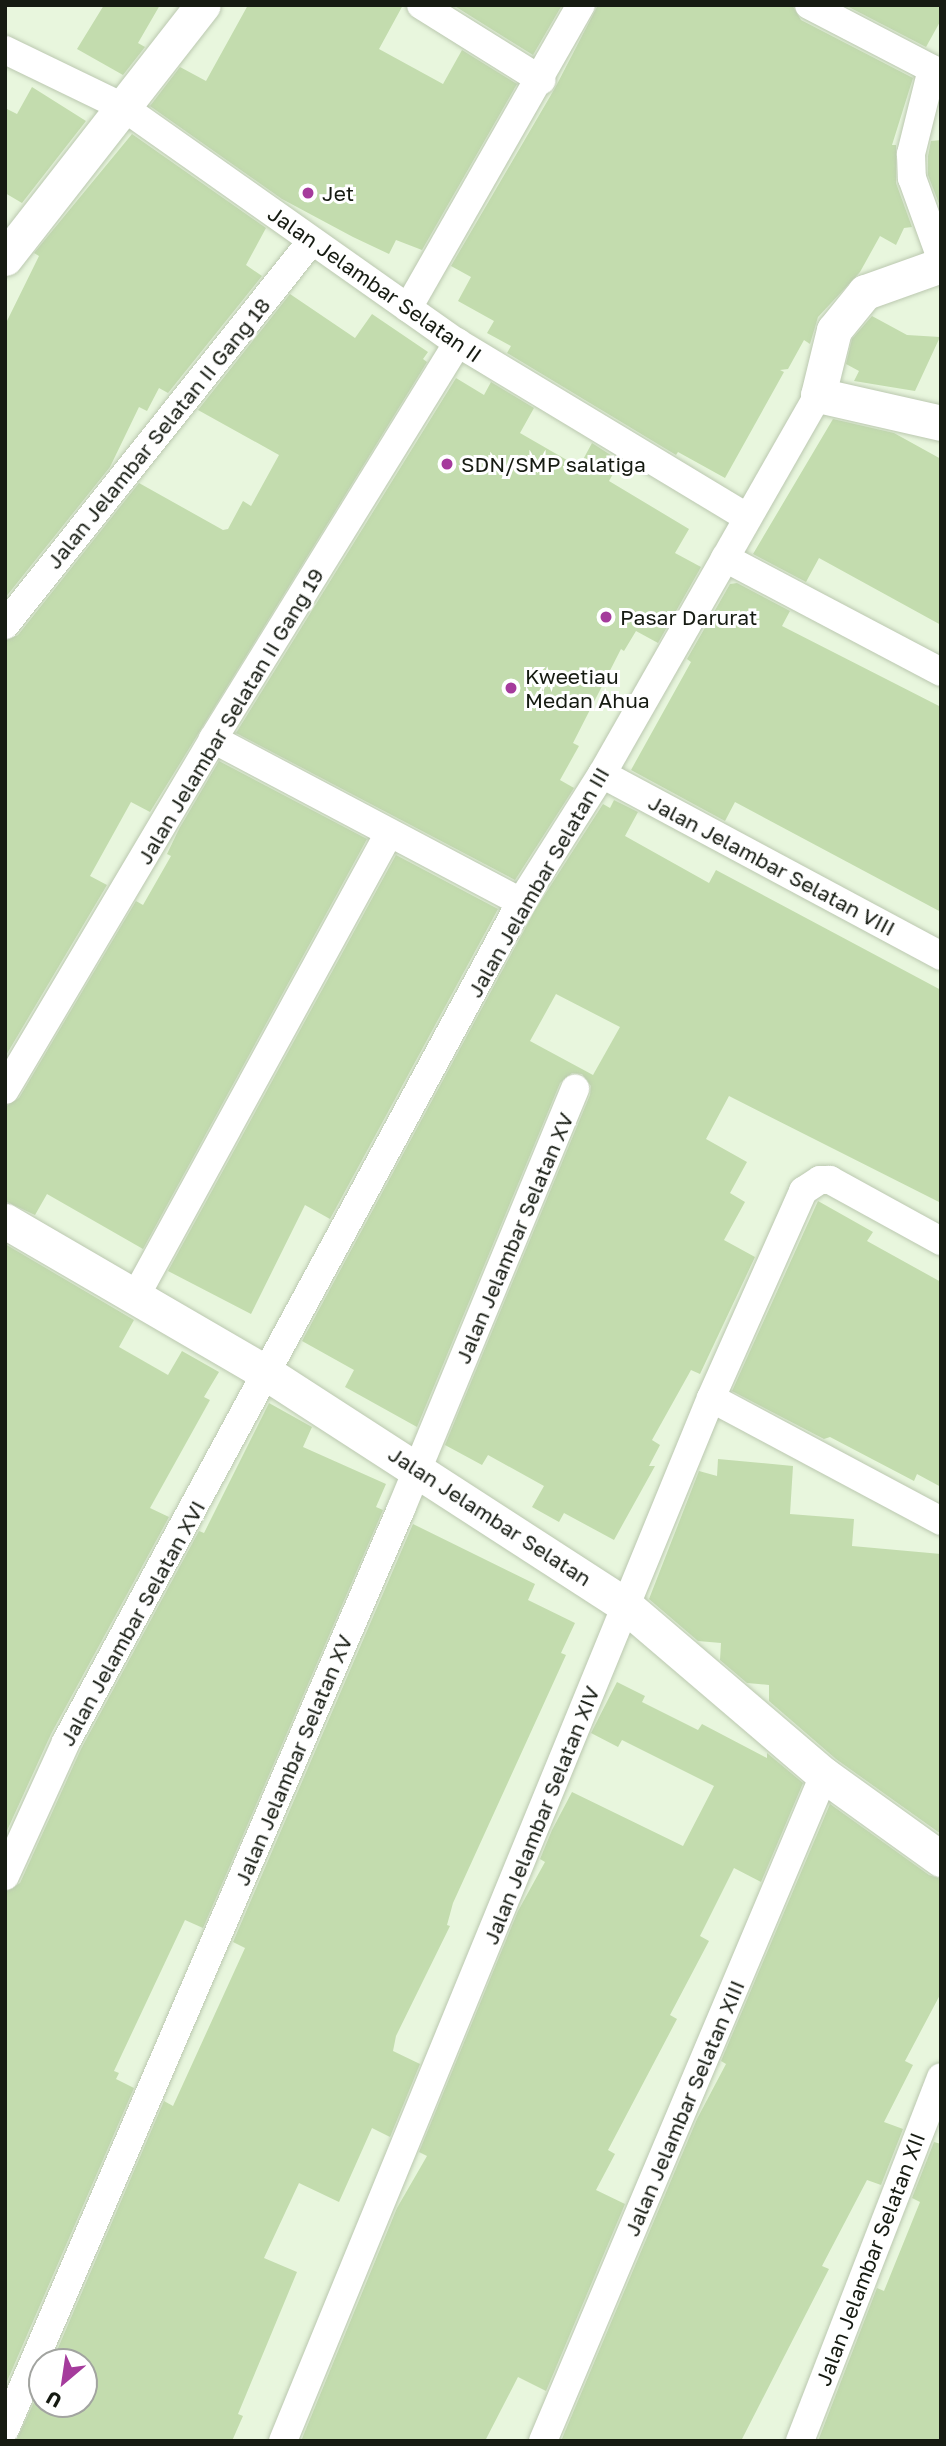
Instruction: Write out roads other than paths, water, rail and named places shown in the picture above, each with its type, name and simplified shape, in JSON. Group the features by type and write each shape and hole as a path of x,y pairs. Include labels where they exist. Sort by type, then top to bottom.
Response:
{"street":[{"path":"5,258 203,5"},
{"path":"421,5 541,80"},
{"path":"408,308 541,80 581,5"},
{"path":"809,5 932,69 911,154 912,178 941,258"},
{"name":"Jalan Jelambar Selatan II","path":"5,50 123,107 458,343 746,517"},
{"name":"Jalan Jelambar Selatan II Gang 18","path":"5,625 311,241"},
{"path":"941,265 865,292 834,330 818,395 941,423"},
{"name":"Jalan Jelambar Selatan II Gang 19","path":"5,1090 213,739 458,343"},
{"name":"Jalan Jelambar Selatan III","path":"268,1374 521,902 603,774 746,517 818,395"},
{"path":"725,558 941,672"},
{"path":"213,739 388,835 521,902"},
{"name":"Jalan Jelambar Selatan VIII","path":"603,774 941,956"},
{"path":"134,1299 388,835"},
{"name":"Jalan Jelambar Selatan XV","path":"5,2429 418,1468 575,1089"},
{"name":"Jalan Jelambar Selatan XIV","path":"284,2441 711,1398 803,1191 820,1180 830,1181 941,1241"},
{"name":"Jalan Jelambar Selatan","path":"10,1232 268,1374 418,1468 626,1606 824,1774 941,1858"},
{"name":"Jalan Jelambar Selatan XVI","path":"5,1876 66,1742 268,1374"},
{"path":"711,1398 941,1521"},
{"name":"Jalan Jelambar Selatan XIII","path":"543,2441 824,1774"},
{"name":"Jalan Jelambar Selatan XII","path":"800,2441 941,2077"}],"place":[{"name":"Jet","path":"308,193"},
{"name":"SDN/SMP salatiga","path":"447,464"},
{"name":"Pasar Darurat","path":"606,617"},
{"name":"Kweetiau Medan Ahua","path":"511,688"}]}
